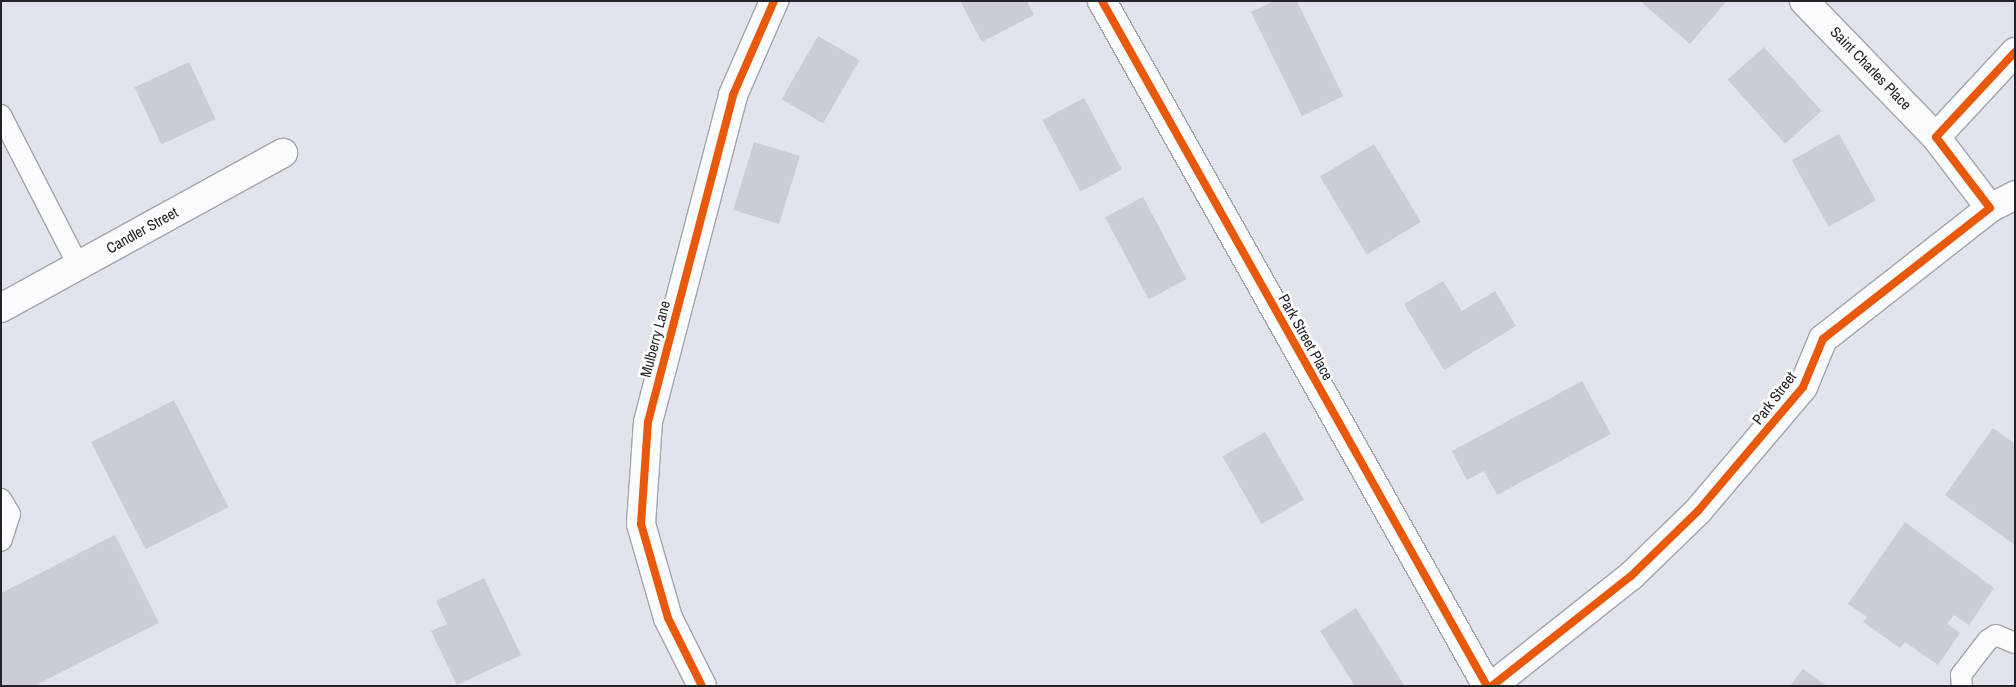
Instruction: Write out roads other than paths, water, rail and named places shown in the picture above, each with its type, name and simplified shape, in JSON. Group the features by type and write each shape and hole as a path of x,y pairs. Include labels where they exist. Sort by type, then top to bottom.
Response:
{"street":[{"name":"Mulberry Lane","path":"702,686 668,618 641,524 648,422 732,95 774,1"},
{"name":"Park Street Place","path":"1102,1 1487,686"},
{"name":"Saint Charles Place","path":"1804,1 1936,136"},
{"path":"1990,208 1936,136 2015,52"},
{"name":"Candler Street","path":"1,308 283,153"},
{"name":"Park Street","path":"1492,686 1630,576 1698,511 1803,387 1823,339 1990,208 2015,195"}],"lane":[{"path":"1,114 78,265"},
{"path":"1,499 10,514 1,541"},
{"path":"1962,686 1961,675 1988,640 1996,635 2015,643"}]}
